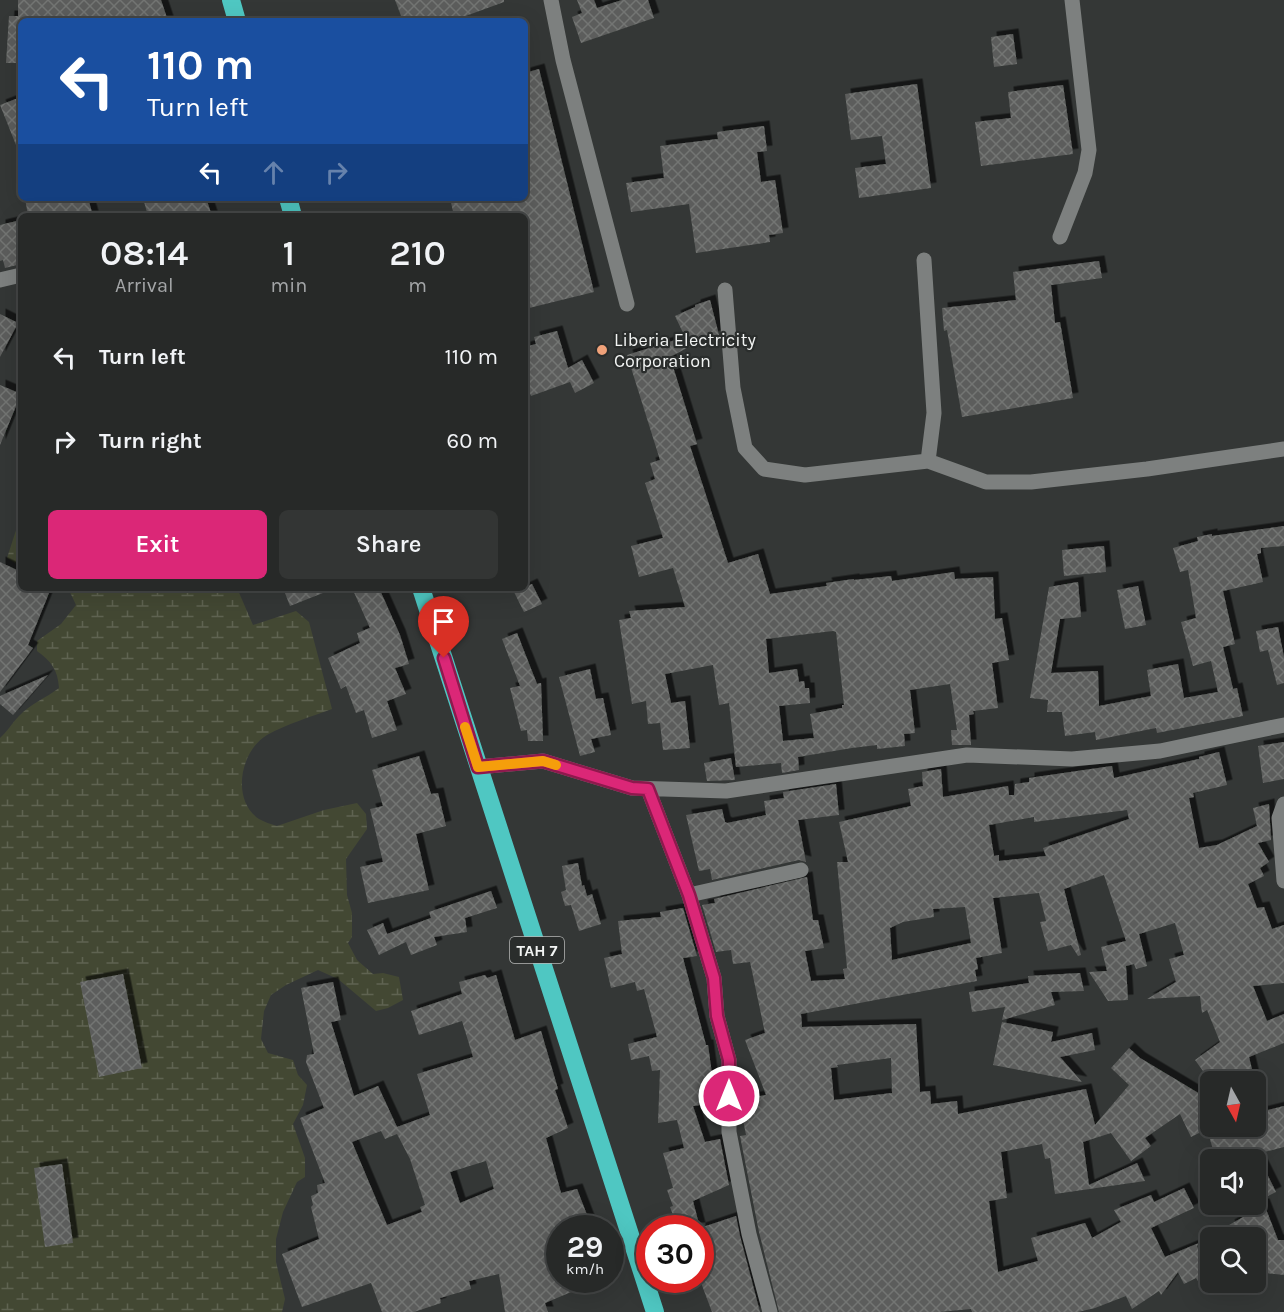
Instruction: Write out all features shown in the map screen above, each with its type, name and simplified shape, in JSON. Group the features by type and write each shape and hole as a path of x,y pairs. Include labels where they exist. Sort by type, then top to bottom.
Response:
{"highway":[{"path":"231,0 236,18"},
{"name":"TAH 7","path":"422,591 655,1312"}],"street":[{"path":"551,0 563,60 627,304"},
{"path":"1060,237 1085,172 1089,150 1072,0"},
{"path":"924,260 933,413 928,461"},
{"path":"0,280 18,276"},
{"path":"725,290 733,388 745,448 764,469 805,475 928,461 986,482 1031,482 1147,469 1284,449"},
{"path":"478,767 543,761 632,788 726,791 967,755 1072,759 1149,752 1284,725"},
{"path":"648,789 689,895 714,978 717,1016 729,1060 729,1132 749,1234 770,1312"},
{"path":"1284,804 1279,818 1284,881"},
{"path":"689,895 801,870"}],"green space":[{"path":"18,524 18,565 7,558"},
{"path":"69,591 238,591 253,625 296,611 309,622 332,709 282,727 258,742 250,752 242,776 245,800 250,811 259,819 277,826 324,810 357,803 366,814 367,829 346,859 347,895 352,913 352,937 348,943 357,960 373,974 383,973 399,977 403,1000 376,1011 338,979 318,970 271,995 264,1011 261,1039 268,1053 293,1060 298,1075 307,1085 303,1105 293,1124 305,1158 305,1177 297,1182 283,1212 276,1239 276,1262 285,1299 282,1312 0,1312 0,738 23,712 59,688 53,666 37,651 37,641 61,624 76,605"}],"building":[{"path":"18,0 161,0 167,18 18,18 18,63 6,63 9,16 18,16"},
{"path":"395,0 504,0 504,2 460,18 402,18"},
{"path":"577,0 594,0 597,8 622,0 648,0 654,18 581,43 572,17 582,13"},
{"path":"1013,34 1017,64 994,67 991,37"},
{"path":"539,69 594,292 528,308 528,213 453,213 451,201 528,201 528,72"},
{"path":"917,84 931,188 859,198 855,168 886,164 882,136 851,140 845,94"},
{"path":"1063,85 1073,154 981,166 975,122 1011,118 1008,92"},
{"path":"18,98 18,150 0,105"},
{"path":"764,126 767,151 757,152 761,182 775,180 783,233 769,235 770,242 696,253 689,204 631,212 626,183 664,178 660,146 718,139 717,132"},
{"path":"26,201 89,201 92,213 28,213"},
{"path":"144,201 207,201 211,213 147,213"},
{"path":"18,221 18,265 5,268 3,260 0,261 0,225"},
{"path":"1099,261 1102,278 1051,285 1055,323 1060,322 1073,398 962,417 947,330 944,331 942,308 1016,300 1013,272"},
{"path":"710,300 719,335 704,339 670,357 697,444 690,446 728,563 758,554 770,594 827,586 826,583 891,576 892,581 954,572 955,579 993,577 995,619 1002,618 1009,660 992,663 998,708 973,711 974,714 969,715 971,745 952,745 951,730 957,730 950,684 910,690 915,733 904,734 905,746 877,749 877,745 798,757 799,770 782,773 781,763 736,767 729,703 719,705 713,665 665,674 671,703 685,701 690,748 663,750 660,723 648,724 646,701 632,704 619,620 631,618 629,611 685,607 673,568 639,577 631,546 663,538 645,483 655,479 650,463 660,460 627,355 685,337 675,316","holes":["836,632 844,705 842,708 810,714 814,738 783,741 779,706 810,703 809,688 805,688 804,681 799,682 797,669 769,673 766,639"]},
{"path":"0,314 18,323 0,357"},
{"path":"557,331 568,368 582,360 594,383 575,393 570,382 531,396 528,388 528,346 536,344 534,337"},
{"path":"0,385 18,393 18,401 0,445"},
{"path":"1284,526 1284,546 1261,548 1261,553 1257,554 1263,582 1223,591 1235,644 1223,647 1233,689 1237,688 1243,716 1157,733 1156,728 1096,740 1095,732 1065,736 1062,712 1047,712 1048,700 1030,698 1049,587 1078,582 1081,617 1060,619 1051,673 1098,671 1099,706 1151,696 1147,670 1178,664 1184,698 1218,692 1211,661 1193,666 1181,622 1196,618 1188,570 1180,572 1173,548 1198,541 1197,537 1212,534 1212,536"},
{"path":"1104,546 1106,572 1064,576 1062,550"},
{"path":"0,562 18,571 18,591 50,591 28,645 33,648 0,692"},
{"path":"532,584 542,604 524,612 514,592 528,591 528,586"},
{"path":"1138,586 1146,625 1125,629 1117,590"},
{"path":"284,591 328,591 290,606"},
{"path":"353,591 380,591 400,635 409,664 395,668 406,694 387,701 397,730 372,738 364,710 356,713 346,686 341,689 328,658 360,643 357,633 370,628"},
{"path":"1278,627 1284,657 1284,683 1277,685 1268,650 1260,652 1256,631"},
{"path":"517,633 537,684 541,683 543,741 528,741 527,730 521,731 510,688 520,686 502,639"},
{"path":"590,669 596,699 603,698 611,735 591,739 595,752 580,756 559,677"},
{"path":"48,675 13,715 0,704 0,696"},
{"path":"1284,742 1284,779 1263,783 1258,746"},
{"path":"1219,752 1227,785 1193,793 1194,797 1189,798 1199,848 1217,845 1257,826 1253,808 1269,804 1271,840 1258,843 1269,862 1260,868 1264,876 1248,884 1257,908 1264,907 1272,929 1284,925 1284,983 1253,986 1267,1021 1284,1014 1284,1043 1249,1057 1252,1071 1203,1071 1195,1060 1220,1042 1207,1010 1202,1013 1200,996 1147,999 1176,982 1169,959 1184,955 1175,923 1139,934 1147,966 1136,969 1134,964 1126,966 1128,1000 1108,1001 1089,972 1107,971 1101,947 1126,941 1104,875 1064,889 1081,955 1078,956 1071,945 1048,951 1040,922 1046,921 1039,893 993,898 1002,953 976,958 977,981 801,1014 802,1027 916,1024 920,1092 930,1091 931,1104 957,1101 958,1114 1086,1089 1095,1125 1129,1085 1111,1068 1129,1048 1140,1058 1200,1094 1200,1132 1191,1137 1180,1114 1145,1138 1151,1146 1131,1161 1111,1133 1083,1142 1089,1185 1137,1163 1145,1181 1055,1194 1050,1158 1045,1159 1042,1144 1001,1152 1007,1198 989,1201 998,1272 1038,1261 1031,1238 1085,1223 1092,1238 1121,1222 1114,1210 1151,1195 1154,1202 1184,1188 1194,1208 1151,1228 1165,1257 1199,1243 1197,1246 1200,1253 1200,1280 1196,1278 1184,1284 1178,1272 1161,1295 1159,1291 1132,1309 1126,1296 1078,1312 972,1312 971,1309 939,1312 779,1312 759,1232 740,1136 746,1135 739,1100 766,1095 745,1040 765,1033 750,962 733,964 731,950 716,952 702,905 715,903 714,899 807,877 813,920 818,920 824,948 805,951 811,981 845,979 843,969 847,968 837,862 848,862 839,822 911,806 908,789 923,786 922,772 941,769 943,797 1008,786 1009,795 1014,795 1015,784 1029,782 1029,778 1112,766 1114,778 1199,759 1199,757","holes":["1127,810 1129,819 1043,848 1046,856 999,861 999,855 994,856 989,825 1034,817 1034,822","965,907 971,943 892,960 890,928 903,922 934,917 933,909","891,1058 892,1093 834,1100 831,1068 838,1067 837,1065"]},
{"path":"419,756 431,794 438,793 446,826 416,834 429,890 368,903 360,867 383,862 370,809 383,806 372,770"},
{"path":"731,758 735,780 707,781 704,763"},
{"path":"836,784 839,815 798,820 806,862 799,860 712,880 710,869 699,871 686,815 722,809 727,823 766,815 764,801 784,798 783,792"},
{"path":"578,863 582,886 584,885 587,896 592,894 601,924 579,931 571,905 565,906 561,892 566,890 562,866"},
{"path":"491,891 497,908 465,918 467,932 434,937 437,945 411,955 406,942 379,955 367,930 383,923 387,934 431,918 429,912"},
{"path":"683,908 697,956 683,958 706,1045 708,1045 716,1103 693,1106 705,1142 720,1139 729,1185 693,1201 697,1215 673,1215 670,1207 673,1206 667,1190 673,1188 663,1153 684,1148 677,1120 658,1123 660,1070 652,1071 649,1056 631,1060 628,1044 657,1037 644,989 637,991 635,982 611,988 604,958 622,954 618,921 661,917 660,912"},
{"path":"1080,973 1084,991 1051,992 1055,1005 1002,1020 1005,1007 972,1012 969,992 1029,983 1028,976"},
{"path":"123,974 142,1068 99,1077 80,982"},
{"path":"485,975 487,978 496,975 515,1040 541,1031 558,1089 555,1090 568,1128 546,1138 561,1193 577,1189 587,1215 546,1215 546,1293 569,1293 545,1303 548,1312 505,1312 499,1274 469,1281 471,1289 440,1298 441,1303 414,1312 382,1312 371,1283 302,1307 282,1254 319,1239 311,1207 313,1205 311,1196 318,1193 317,1185 325,1183 300,1118 324,1108 306,1062 307,1055 314,1054 301,988 333,982 341,1020 331,1022 354,1096 378,1086 397,1127 430,1115 417,1074 473,1057 462,1021 419,1035 411,1011 462,994 459,982","holes":["381,1131 385,1139 397,1134 410,1159 425,1205 420,1207 422,1212 387,1225 352,1142","486,1161 494,1189 460,1203 450,1172"]},
{"path":"1002,1022 1053,1032 1051,1042 1092,1033 1095,1050 1060,1057 1082,1082 993,1065"},
{"path":"1284,1106 1284,1147 1266,1152 1266,1149 1213,1149 1209,1137 1266,1137 1266,1110"},
{"path":"62,1164 73,1243 45,1247 34,1168"},
{"path":"1266,1172 1276,1192 1266,1197"},
{"path":"1266,1209 1278,1240 1284,1240 1284,1275 1266,1273 1266,1227 1230,1227 1229,1225 1245,1216 1266,1215"},
{"path":"736,1216 760,1312 712,1312 705,1293 714,1293 714,1223"}],"slow traffic":[{"path":"465,727 478,767 543,761 556,765"}],"place":[{"name":"Liberia Electricity Corporation","path":"602,350"}],"route":[{"path":"444,658 478,767 543,761 632,788 648,789 689,895 714,978 717,1016 729,1060 729,1096"}]}
